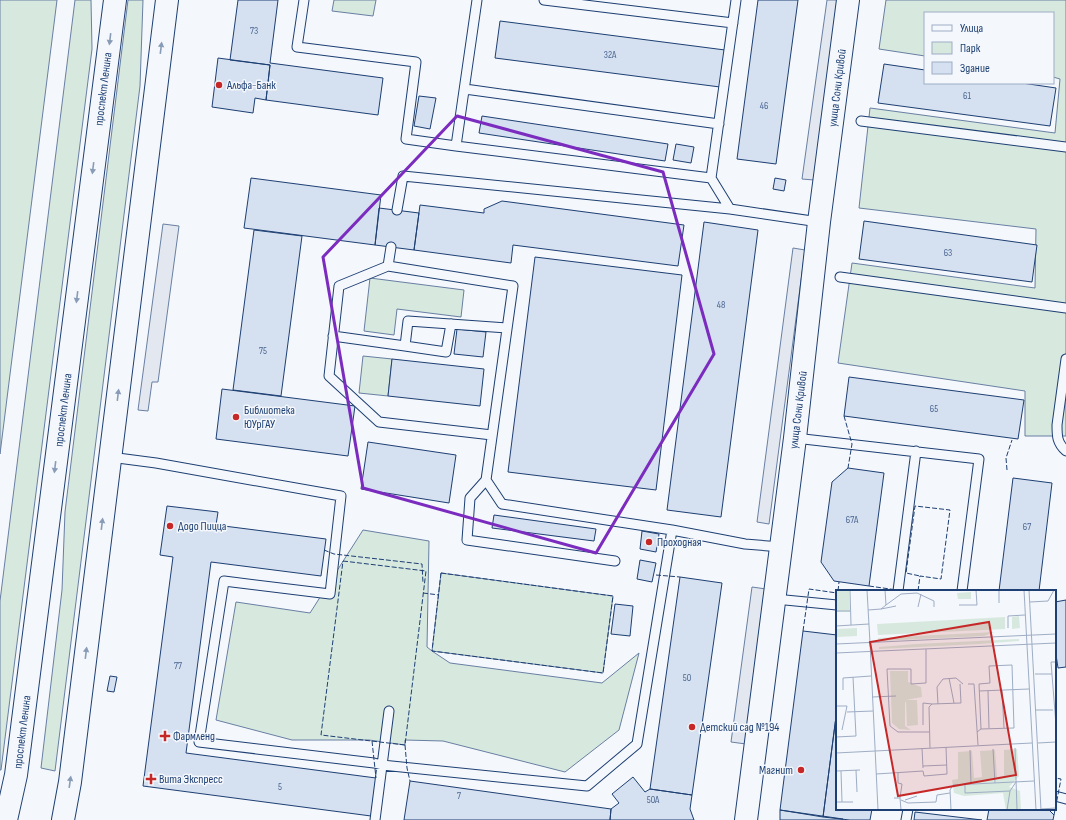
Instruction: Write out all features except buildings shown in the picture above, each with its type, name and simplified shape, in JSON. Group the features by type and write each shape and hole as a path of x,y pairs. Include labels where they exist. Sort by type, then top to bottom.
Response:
{"main road":[{"name":"проспект Ленина","path":"6,820 16,775 115,0"},
{"path":"64,820 70,782 167,0"},
{"name":"улица Сони Кривой","path":"746,820 795,438 819,222 848,0"}],"lane":[{"path":"304,0 297,47 416,62 406,139 711,178"},
{"path":"456,146 477,0"},
{"path":"544,0 733,23"},
{"path":"730,209 711,178 736,0"},
{"path":"465,89 719,124"},
{"path":"861,121 1066,147"},
{"path":"397,210 403,176 730,209 819,222"},
{"path":"388,266 391,247"},
{"path":"492,435 379,422 329,376 339,286 388,266 513,286 486,480 470,498 467,540 615,561"},
{"path":"840,277 1066,308"},
{"path":"405,346 408,321 507,328"},
{"path":"333,336 446,352 451,324"},
{"path":"1066,359 1057,425 1057,436 1062,447 1066,450"},
{"path":"1057,425 1066,420"},
{"path":"795,438 979,459 962,590"},
{"path":"898,590 916,452"},
{"path":"110,457 156,462 341,496 330,594 224,581 199,742 382,765 586,786 637,744 672,530"},
{"path":"486,480 502,504 672,530 745,544 780,547"},
{"path":"774,598 836,605"},
{"path":"375,820 389,711"},
{"path":"1056,796 1066,799"},
{"path":"906,820 908,810"}],"highlighted area":[{"path":"457,116 663,172 714,354 596,553 363,488 323,257"}],"green space":[{"path":"0,0 57,0 0,454"},
{"path":"75,0 91,0 92,49 0,770 0,601"},
{"path":"128,0 143,0 140,86 55,771 41,768 62,590 65,512"},
{"path":"334,0 376,0 373,16 332,11"},
{"path":"886,0 1066,0 1066,436 1025,436 1025,391 838,363 852,263 1035,288 1036,229 859,208 870,108 1055,133 1060,79 1054,77 1054,12 924,12 924,56 879,49"},
{"path":"370,278 464,290 461,317 397,309 394,335 364,331"},
{"path":"363,356 392,359 388,396 359,393"},
{"path":"363,530 429,541 427,647 450,663 602,683 639,653 619,730 565,772 443,741 405,740 405,745 369,740 292,740 216,720 236,602 310,613"},
{"path":"441,573 613,596 603,673 432,651"}],"shaded area":[{"path":"827,0 839,0 814,180 802,179"},
{"path":"163,224 179,226 158,382 152,382 148,411 138,410"},
{"path":"793,248 805,250 769,524 757,522"},
{"path":"752,587 766,589 746,744 731,742"}],"fence":[{"path":"844,416 852,444 848,468"},
{"path":"1007,470 1006,458 1012,440"},
{"path":"915,506 950,510 941,579 920,576 906,573 915,506"},
{"path":"324,550 334,554 422,564 423,583"},
{"path":"343,561 426,571 405,745 321,735 343,561"},
{"path":"441,573 613,596 603,673 432,651 441,573"},
{"path":"656,575 680,577"},
{"path":"918,590 920,576"},
{"path":"838,590 839,582"},
{"path":"869,586 897,590"},
{"path":"803,631 809,589 836,593"},
{"path":"423,593 439,595"},
{"path":"372,741 376,778"},
{"path":"405,745 410,781"},
{"path":"1056,778 1061,779 1056,805"},
{"path":"1054,815 1055,810"}],"place":[{"name":"Альфа-Банк","path":"219,85"},
{"name":"Библиотека ЮУрГАУ","path":"236,417"},
{"name":"Додо Пицца","path":"170,526"},
{"name":"Проходная","path":"649,542"},
{"name":"Детский сад №194","path":"692,727"},
{"name":"Фармленд","path":"165,736"},
{"name":"Магнит","path":"801,770"},
{"name":"Вита Экспресс","path":"151,779"}]}
